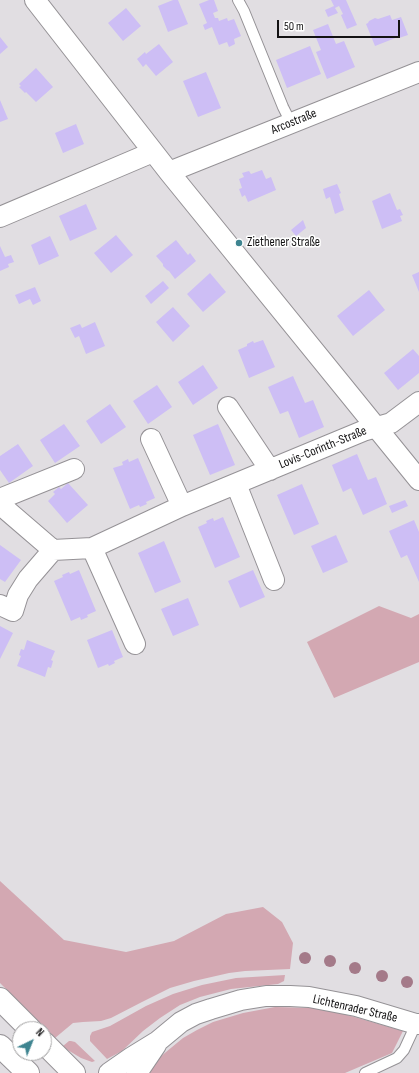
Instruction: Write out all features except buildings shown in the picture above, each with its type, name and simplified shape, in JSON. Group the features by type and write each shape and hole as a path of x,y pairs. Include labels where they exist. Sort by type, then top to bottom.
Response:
{"main road":[{"path":"0,999 22,1021"},
{"path":"0,1046 28,1073"},
{"path":"52,1051 74,1073"}],"street":[{"path":"35,0 153,152 419,480"},
{"name":"Arcostraße","path":"169,172 419,72"},
{"path":"0,217 153,152"},
{"name":"Lovis-Corinth-Straße","path":"53,550 92,548 182,506 363,431 391,423 419,402"},
{"name":"Lovis-Corinth-Straße","path":"228,407 270,470"},
{"path":"151,439 182,506"},
{"path":"0,605 13,611 18,595 28,578 53,550 3,507 2,498 74,469"},
{"path":"236,484 274,580"},
{"path":"92,548 135,644"},
{"name":"Lichtenrader Straße","path":"108,1073 158,1040 181,1022 196,1014 211,1008 241,1000 266,996 310,997 356,1006 418,1024"},
{"name":"Lichtenrader Straße","path":"137,1073 158,1040"}],"lane":[{"path":"238,0 291,123"},
{"path":"365,1073 397,1058 404,1050 418,1024"}],"shaded area":[{"path":"379,606 411,618 419,614 419,662 334,698 307,642"},
{"path":"0,881 64,940 126,952 174,941 226,914 263,907 282,922 293,943 290,969 229,973 170,988 111,1018 101,1021 73,1023 55,1038 52,1035 52,1021 38,1021 0,983"},
{"path":"285,975 284,981 278,984 231,989 200,997 180,1005 143,1031 122,1051 107,1059 90,1041 92,1032 110,1026 146,1006 173,994 202,985 236,978"},
{"path":"275,1007 314,1008 337,1012 403,1031 392,1053 345,1073 149,1073 158,1059 183,1038 197,1030 213,1022 243,1013"},
{"path":"69,1041 75,1042 95,1061 92,1062 81,1058 66,1049 63,1046"}],"place":[{"name":"Ziethener Straße","path":"239,243"}]}
